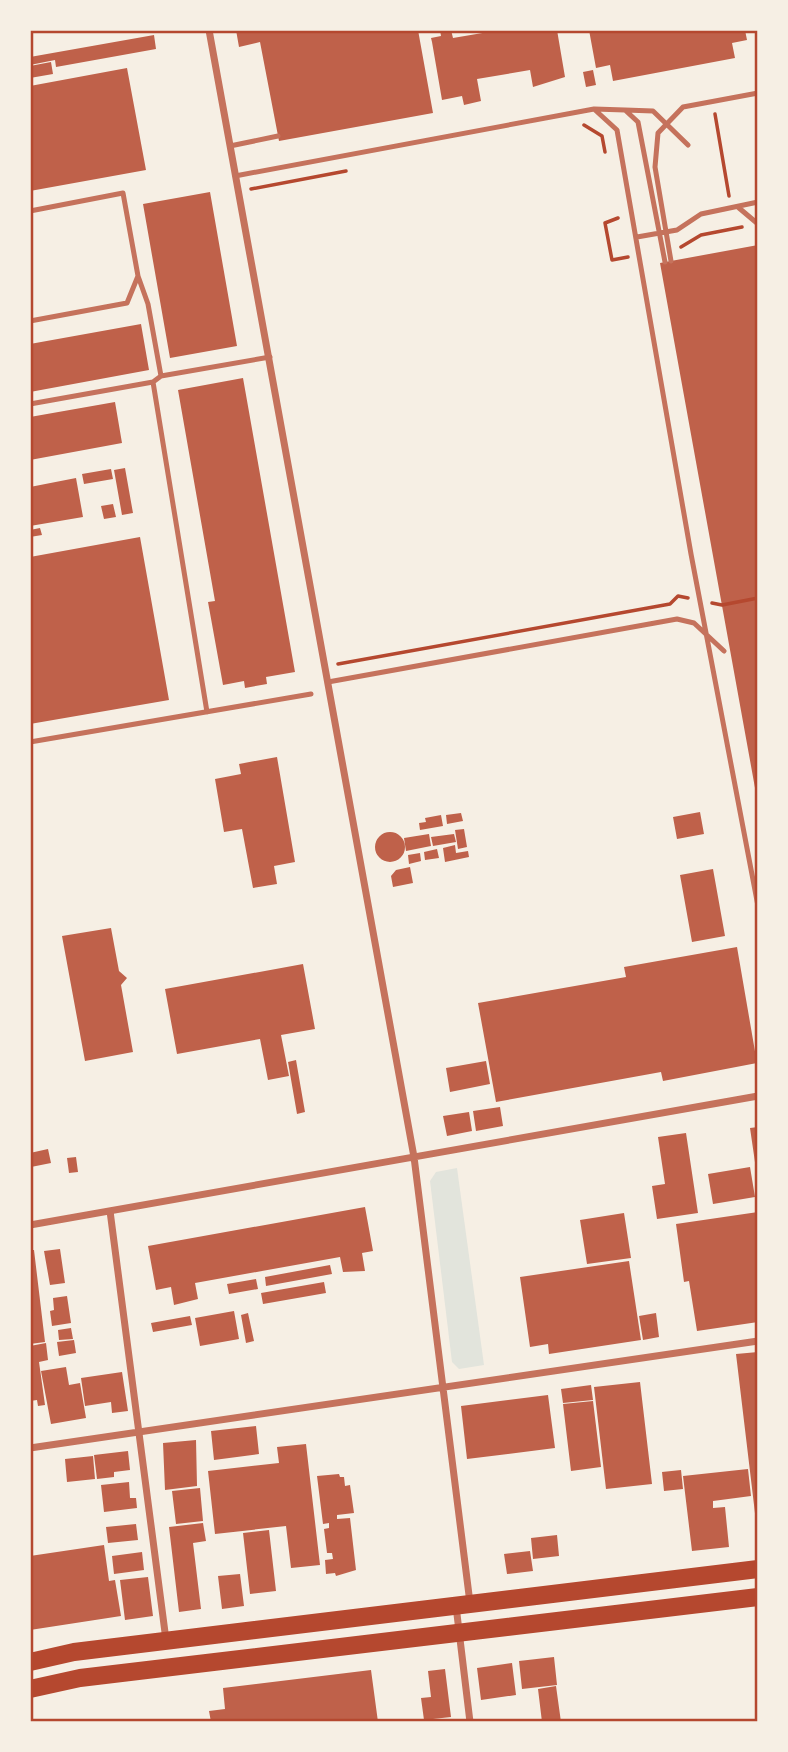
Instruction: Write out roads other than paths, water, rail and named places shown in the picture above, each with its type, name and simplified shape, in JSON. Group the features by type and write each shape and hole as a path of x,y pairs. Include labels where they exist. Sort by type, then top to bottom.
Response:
{"main road":[{"path":"30,1662 74,1652 166,1640 758,1569"},
{"path":"30,1689 80,1678 758,1597"}],"street":[{"path":"209,30 414,1157 443,1387 463,1605 460,1633 470,1722"},
{"path":"30,1225 758,1096"},
{"path":"110,1211 166,1640"},
{"path":"30,1448 758,1341"}],"lane":[{"path":"625,110 638,122 643,138 668,261 654,167 658,133 684,107 758,93"},
{"path":"594,109 617,130 758,906"},
{"path":"235,176 594,109 653,111 688,145"},
{"path":"230,146 278,136"},
{"path":"30,211 123,193 138,276 149,304 161,376"},
{"path":"637,237 677,230 701,214 758,202"},
{"path":"739,208 758,224"},
{"path":"30,321 127,303 138,276"},
{"path":"30,404 153,382 161,376 270,357"},
{"path":"153,382 207,712"},
{"path":"328,682 677,619 694,623 706,631 724,651"},
{"path":"30,742 311,694"}]}
